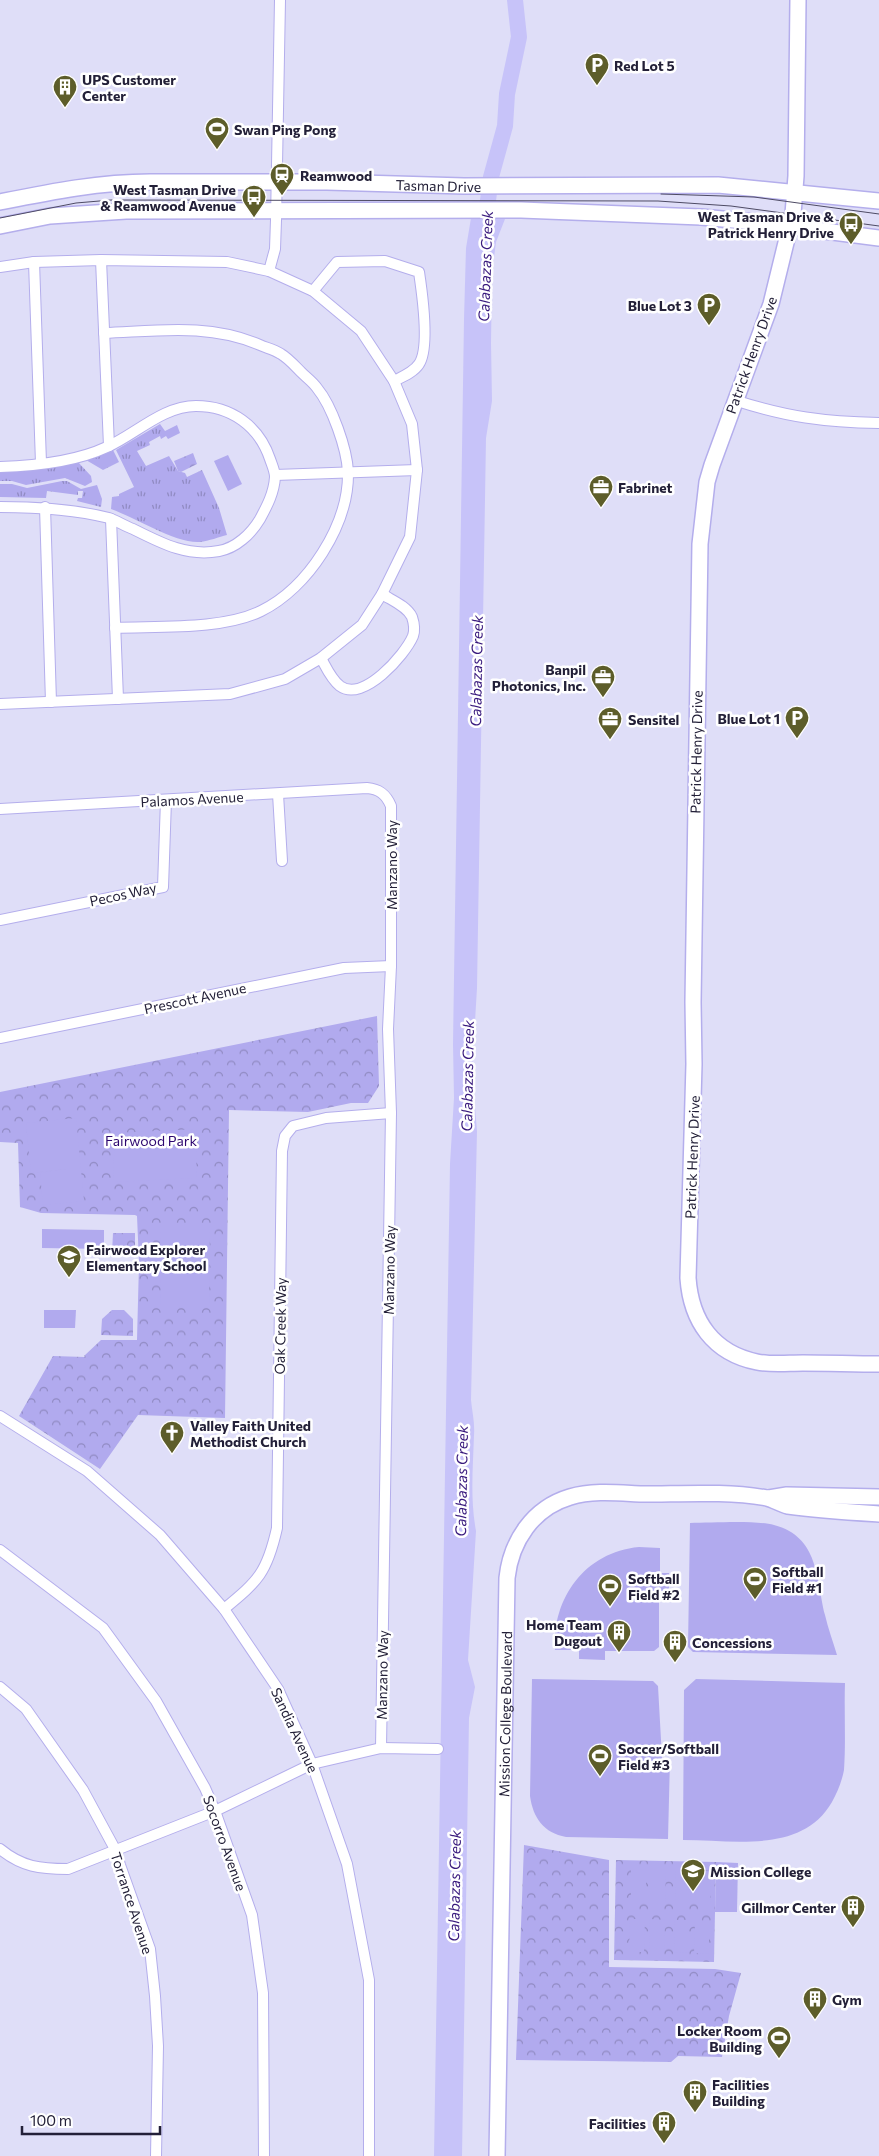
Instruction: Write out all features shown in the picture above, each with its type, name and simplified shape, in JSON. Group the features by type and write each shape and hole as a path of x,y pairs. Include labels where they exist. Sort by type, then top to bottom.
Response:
{"street":[{"path":"269,272 274,249 276,211 280,0"},
{"name":"Patrick Henry Drive","path":"798,0 796,192 791,226 771,304 734,400 707,482 700,544 693,993 694,1073 692,1198 688,1260 689,1290 700,1324 716,1342 734,1354 764,1363 879,1364"},
{"name":"Tasman Drive","path":"0,202 77,186 122,182 277,182 476,186 718,185 879,201"},
{"name":"Tasman Drive","path":"0,226 50,216 100,212 521,210 701,217 791,226 879,238"},
{"path":"101,260 109,446"},
{"path":"0,267 34,262 101,260 227,262 269,272 313,291 361,331 394,380 412,424 418,470 410,537 382,594 362,625 321,658 285,679 230,694 0,704"},
{"path":"34,262 41,463"},
{"path":"313,291 337,262 385,262 419,272 424,305 423,354 421,362 416,368 394,380"},
{"path":"104,333 199,329 238,336 282,354 318,388 338,427 348,472 344,502 329,544 300,583 280,599 261,611 219,623 115,628"},
{"path":"734,400 771,412 802,418 830,422 879,423"},
{"path":"0,467 25,466 88,455 109,446 175,409 193,406 217,407 240,418 264,443 275,475 272,495 256,526 243,540 222,551 198,554 176,549 111,519 45,507 0,507"},
{"path":"275,475 418,470"},
{"path":"45,507 51,702"},
{"path":"111,519 118,699"},
{"path":"321,658 329,674 340,686 349,690 369,685 382,675 400,655 413,636 414,625 407,610 382,594"},
{"name":"Palamos Avenue","path":"0,809 366,788 376,789 383,793"},
{"name":"Manzano Way","path":"381,1748 391,1112 388,1030 391,966 391,806 383,793"},
{"path":"278,794 282,861"},
{"name":"Pecos Way","path":"0,920 163,887 166,800"},
{"name":"Prescott Avenue","path":"0,1038 344,968 391,966"},
{"name":"Oak Creek Way","path":"224,1610 246,1591 267,1565 277,1528 282,1151 285,1136 293,1126 326,1118 391,1112"},
{"name":"Sandia Avenue","path":"0,1416 86,1471 160,1535 224,1610 278,1689 312,1764 347,1864 368,1980 369,2156"},
{"name":"Mission College Boulevard","path":"497,2156 507,1578 510,1558 515,1545 527,1525 546,1509 571,1497 584,1494 722,1494 768,1498 787,1495 879,1497"},
{"name":"Mission College Boulevard","path":"768,1498 786,1505 879,1514"},
{"name":"Socorro Avenue","path":"0,1550 103,1628 156,1701 216,1811 252,1915 263,1993 264,2156"},
{"name":"Torrance Avenue","path":"0,1687 26,1709 83,1790 116,1851 150,1949 158,2046 156,2156"},
{"path":"0,1849 22,1865 48,1869 68,1869 216,1811 312,1764 381,1748 438,1749"}],"green space":[{"path":"160,424 165,431 177,425 180,433 168,439 166,436 161,439 160,436 149,442 150,445 137,451 146,466 169,456 178,471 185,473 187,477 202,470 219,508 227,535 200,542 191,542 168,535 111,509 112,497 119,496 119,494 134,487 116,450"},
{"path":"113,450 119,462 103,470 86,460"},
{"path":"193,453 197,464 181,472 178,471 174,461"},
{"path":"228,455 242,484 228,491 214,461"},
{"path":"78,462 91,476 92,482 85,486 65,478 26,485 12,481 0,481 0,472 42,469"},
{"path":"67,481 81,489 97,485 102,499 101,507 77,501 78,498 82,498 83,491 78,491 78,495 47,491 46,498 0,497 0,484 12,484 27,488"},
{"name":"Fairwood Park","path":"377,1016 379,1086 368,1103 351,1103 308,1112 229,1110 225,1418 138,1415 100,1469 19,1416 53,1356 85,1357 101,1340 137,1340 139,1263 137,1216 41,1213 20,1207 18,1143 0,1142 0,1092"},
{"path":"76,1118 84,1201 43,1205 40,1173 67,1169 31,1173 26,1123"},
{"path":"197,1129 196,1178 113,1182 115,1133"},
{"path":"160,1225 210,1225 209,1306 161,1306"},
{"path":"42,1229 104,1230 104,1249 42,1248"},
{"path":"113,1233 135,1233 135,1253 112,1253"},
{"path":"44,1310 76,1310 75,1328 44,1328"},
{"path":"112,1310 124,1310 133,1319 133,1336 101,1335 102,1319"},
{"name":"Softball Field #1","path":"690,1523 765,1523 789,1531 800,1539 808,1549 817,1573 826,1620 837,1655 693,1652 688,1647"},
{"name":"Softball Field #2","path":"639,1547 660,1548 660,1573 669,1573 669,1599 659,1599 659,1647 654,1651 605,1651 605,1660 579,1659 579,1650 555,1650 559,1613 566,1596 576,1581 588,1568 603,1558 620,1551"},
{"name":"Soccer/Softball Field #3","path":"532,1679 653,1681 658,1686 662,1758 670,1759 668,1839 566,1837 552,1832 541,1823 534,1811 530,1796"},
{"path":"696,1679 845,1683 844,1770 841,1783 832,1802 819,1819 803,1830 785,1837 745,1842 683,1840 684,1690"},
{"path":"524,1845 609,1860 609,1967 715,1969 741,1973 729,2016 722,2057 678,2056 671,2062 516,2060"},
{"path":"616,1860 716,1862 714,1962 614,1960"},
{"path":"716,1862 738,1863 737,1912 715,1912"},
{"path":"631,1869 646,1869 646,1902 631,1902"},
{"path":"651,1870 666,1870 665,1902 651,1902"},
{"path":"676,1870 691,1870 690,1903 675,1903"},
{"path":"696,1871 711,1871 710,1904 695,1904"},
{"path":"630,1919 645,1919 644,1952 629,1952"},
{"path":"650,1919 665,1920 664,1952 649,1952"},
{"path":"675,1920 689,1920 689,1953 674,1952"},
{"path":"695,1921 709,1921 709,1954 694,1953"}],"water":[{"path":"471,218 505,219 496,242 492,273 492,401 486,438 477,988 472,1072 477,1131 471,1400 474,1422 472,1495 476,1531 468,1660 475,1687 469,1718 462,2156 434,2156 450,1164 454,1098 453,1044 464,319 466,248"}],"waterway":[{"name":"Calabazas Creek","path":"485,224 491,177 505,126 507,94 519,37 515,0"}],"tram line":[{"path":"661,194 754,197 879,214"},
{"path":"0,218 76,203 111,200 658,201 731,206 879,226"}],"place":[{"name":"Red Lot 5","path":"597,86"},
{"name":"UPS Customer Center","path":"65,108"},
{"name":"Swan Ping Pong","path":"217,150"},
{"name":"Reamwood","path":"282,196"},
{"name":"West Tasman Drive & Reamwood Avenue","path":"254,218"},
{"name":"West Tasman Drive & Patrick Henry Drive","path":"851,245"},
{"name":"Blue Lot 3","path":"709,326"},
{"name":"Fabrinet","path":"601,508"},
{"name":"Banpil Photonics, Inc.","path":"603,698"},
{"name":"Blue Lot 1","path":"797,739"},
{"name":"Sensitel","path":"610,740"},
{"name":"Fairwood Explorer Elementary School","path":"69,1278"},
{"name":"Valley Faith United Methodist Church","path":"172,1454"},
{"name":"Softball Field #1","path":"755,1600"},
{"name":"Softball Field #2","path":"610,1607"},
{"name":"Home Team Dugout","path":"619,1653"},
{"name":"Concessions","path":"675,1663"},
{"name":"Soccer/Softball Field #3","path":"600,1777"},
{"name":"Mission College","path":"693,1892"},
{"name":"Gillmor Center","path":"853,1928"},
{"name":"Gym","path":"815,2020"},
{"name":"Locker Room Building","path":"779,2059"},
{"name":"Facilities Building","path":"695,2113"},
{"name":"Facilities","path":"664,2144"}]}
